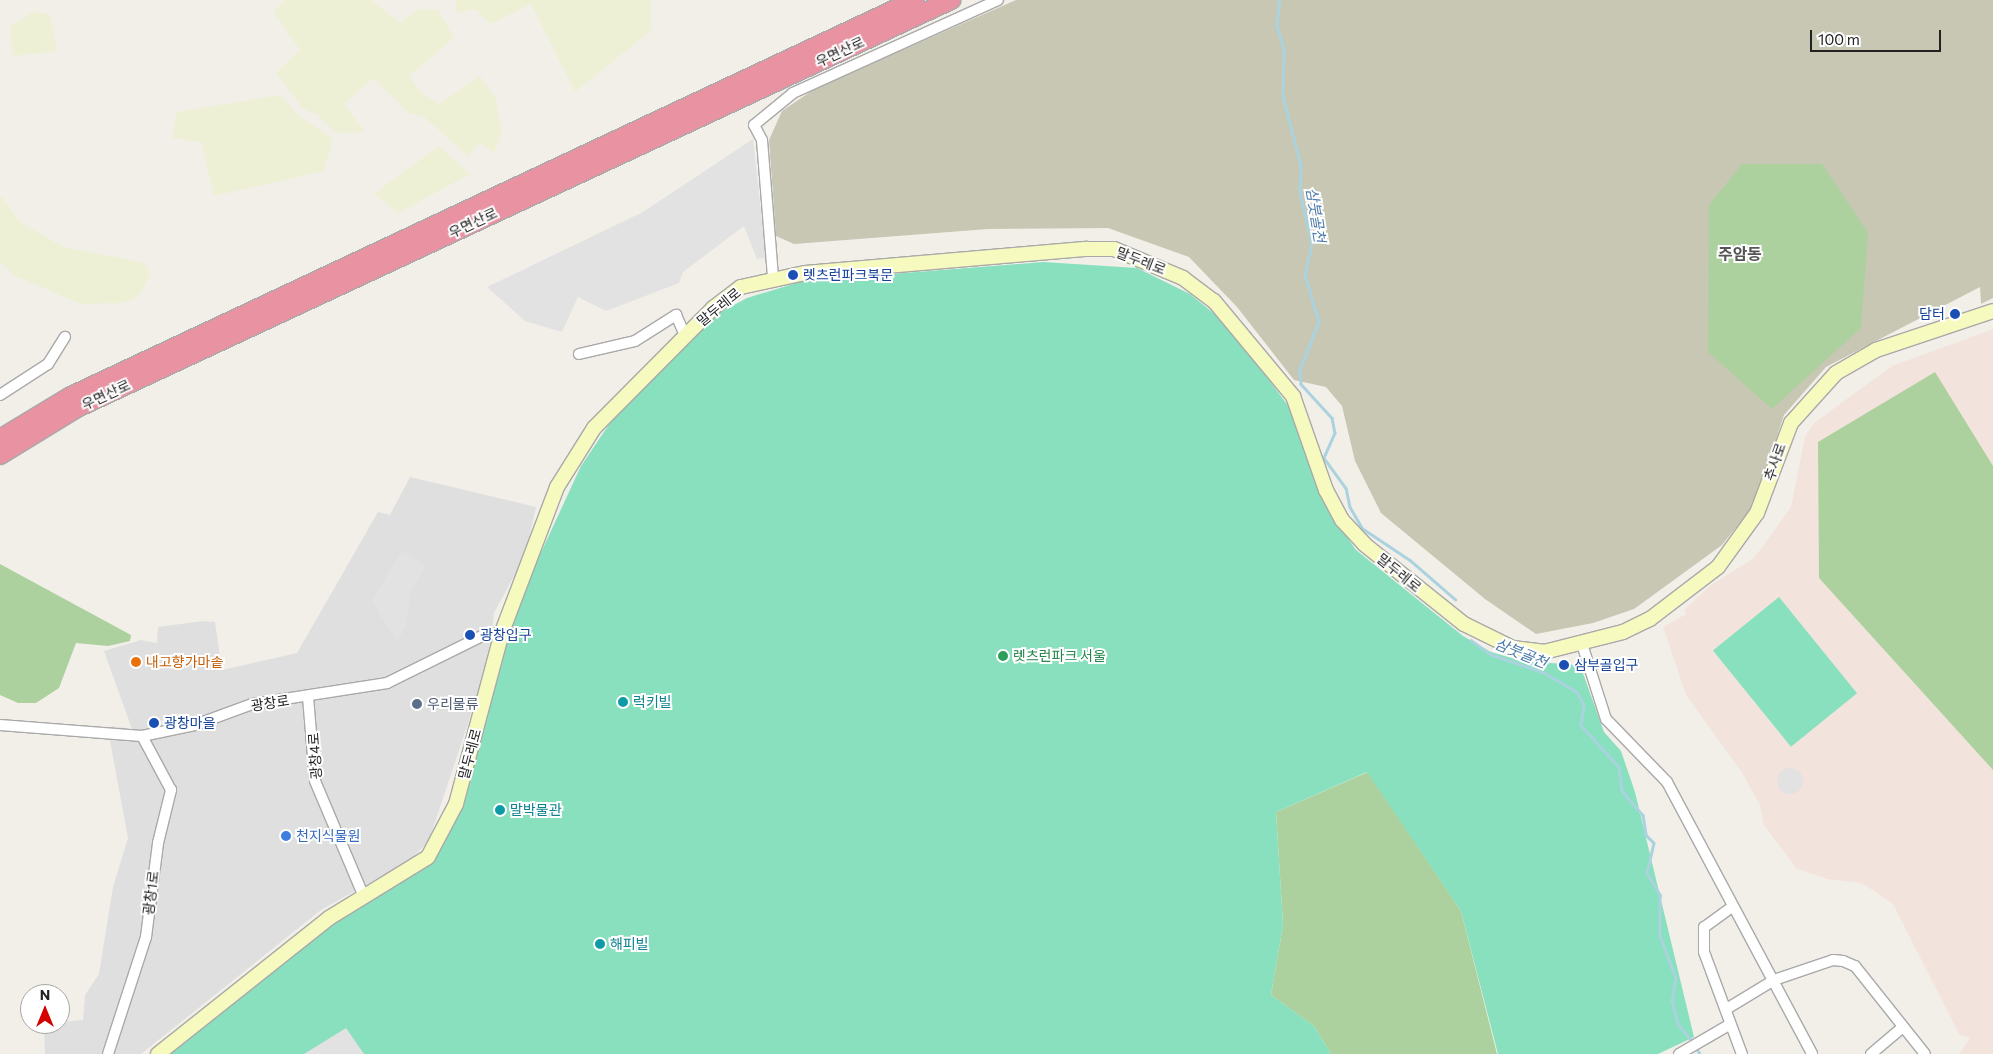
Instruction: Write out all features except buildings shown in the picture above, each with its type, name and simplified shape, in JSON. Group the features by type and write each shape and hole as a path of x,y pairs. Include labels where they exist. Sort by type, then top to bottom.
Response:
{"highway":[{"name":"우면산로","path":"0,438 71,396 915,0"},
{"name":"우면산로","path":"0,455 77,408 951,0"}],"street":[{"path":"773,277 762,140 754,125 793,92 998,0"},
{"name":"말두레로","path":"158,1054 329,918 428,858 456,804 502,632 557,487 594,428 685,335 741,288 773,277 1087,249 1114,249 1151,263 1183,278 1214,301 1293,396 1326,490 1342,520 1364,544 1464,624 1496,642 1544,652 1582,644"},
{"name":"추사로","path":"1582,644 1650,619 1718,567 1758,513 1791,423 1836,374 1876,350 1993,311"},
{"path":"579,354 635,341 676,315 685,335"},
{"path":"0,395 48,364 65,337"},
{"name":"광창로","path":"0,725 142,736 195,725 252,704 308,697 387,683 482,636 502,632"},
{"path":"1582,644 1606,719 1667,782 1732,908 1774,980 1812,1054"},
{"name":"광창4로","path":"308,697 315,780 364,897"},
{"name":"광창1로","path":"108,1054 146,937 158,843 171,790 142,736"},
{"path":"1732,908 1704,927 1708,971 1728,1008 1729,1025 1742,1054"},
{"path":"1728,1008 1774,980 1833,960 1843,961 1855,966 1925,1054"},
{"path":"1683,1052 1729,1025"},
{"path":"1870,1054 1902,1026"}],"shaded area":[{"path":"286,0 371,0 400,23 419,9 438,10 454,38 410,75 419,91 439,104 480,76 495,97 502,133 494,153 480,143 468,156 424,117 410,114 373,78 344,104 365,132 336,133 318,115 303,109 276,73 300,50 273,11"},
{"path":"456,0 650,0 652,30 575,92 531,4 491,24 476,9 456,13"},
{"path":"1016,0 1993,0 1993,298 1981,304 1980,287 1826,367 1784,415 1754,505 1722,545 1634,609 1593,623 1536,634 1485,599 1381,513 1355,461 1342,406 1326,387 1294,380 1237,307 1189,257 1108,228 988,229 794,244 776,236 769,140 782,111 816,88"},
{"path":"33,12 50,14 57,51 13,56 10,27"},
{"path":"281,95 300,117 333,139 324,171 214,196 201,142 173,138 176,112"},
{"path":"753,139 766,258 757,259 744,226 683,272 679,283 606,311 578,297 562,332 525,321 487,287 643,212"},
{"path":"439,146 470,174 398,213 374,194"},
{"path":"0,195 21,223 64,247 145,263 150,274 139,296 123,303 81,304 15,276 0,261"},
{"path":"1993,329 1993,1054 1959,1054 1970,1038 1959,1034 1893,904 1862,883 1827,879 1796,868 1764,825 1760,805 1741,771 1686,695 1663,627 1686,614 1685,609 1711,585 1754,558 1791,507 1805,437 1814,423 1892,366"},
{"name":"광창마을","path":"410,477 536,507 525,556 494,613 490,658 429,840 413,858 321,910 141,1054 45,1054 44,1034 70,1034 70,1021 83,1020 85,995 99,974 113,887 128,838 110,741 112,726 132,729 104,651 141,640 157,643 158,627 203,621 215,622 222,670 297,653 378,512 390,515"},
{"path":"402,551 426,566 410,594 406,625 397,643 372,601"},
{"path":"1790,768 1799,772 1803,781 1799,790 1790,794 1781,790 1777,781 1781,772"},
{"path":"346,1028 364,1054 304,1054"}],"green space":[{"path":"1742,164 1822,164 1868,233 1861,328 1772,409 1708,352 1709,205"},
{"name":"렛츠런파크 서울","path":"1043,262 1137,268 1190,294 1228,325 1292,411 1336,521 1356,550 1463,636 1491,652 1522,661 1580,665 1604,732 1621,751 1635,792 1694,1037 1658,1054 1498,1054 1461,911 1367,772 1276,812 1283,925 1271,995 1314,1026 1331,1054 162,1054 332,922 429,863 520,598 581,466 612,420 706,320 747,298 803,281"},
{"path":"1935,372 1993,466 1993,770 1819,578 1818,442"},
{"path":"0,564 131,635 130,641 108,646 76,643 59,688 36,703 18,703 0,695"},
{"path":"1779,597 1857,693 1791,747 1713,650"},
{"path":"1368,772 1461,911 1497,1054 1331,1054 1314,1026 1271,995 1283,925 1276,812"}],"waterway":[{"name":"삼붓골천","path":"1280,0 1277,25 1284,50 1283,96 1301,165 1300,192 1312,243 1305,275 1319,322 1300,370 1301,384 1332,418 1335,433 1324,458 1346,488 1350,507 1362,528 1410,560 1455,599"},
{"name":"삼붓골천","path":"1471,640 1490,654 1545,673 1577,692 1584,705 1581,725 1619,767 1622,791 1643,815 1646,835 1654,843 1647,873 1660,895 1660,936 1676,978 1672,1000 1678,1024 1693,1042"},
{"name":"삼붓골천","path":"1696,1047 1700,1054"}],"place":[{"name":"렛츠런파크북문","path":"793,275"},
{"name":"담터","path":"1955,314"},
{"name":"광창입구","path":"470,635"},
{"name":"렛츠런파크 서울","path":"1003,656"},
{"name":"내고향가마솥","path":"136,662"},
{"name":"삼부골입구","path":"1564,665"},
{"name":"럭키빌","path":"623,702"},
{"name":"우리물류","path":"417,704"},
{"name":"광창마을","path":"154,723"},
{"name":"말박물관","path":"500,810"},
{"name":"천지식물원","path":"286,836"},
{"name":"해피빌","path":"600,944"}],"district":[{"name":"주암동","path":"1740,254"}]}
